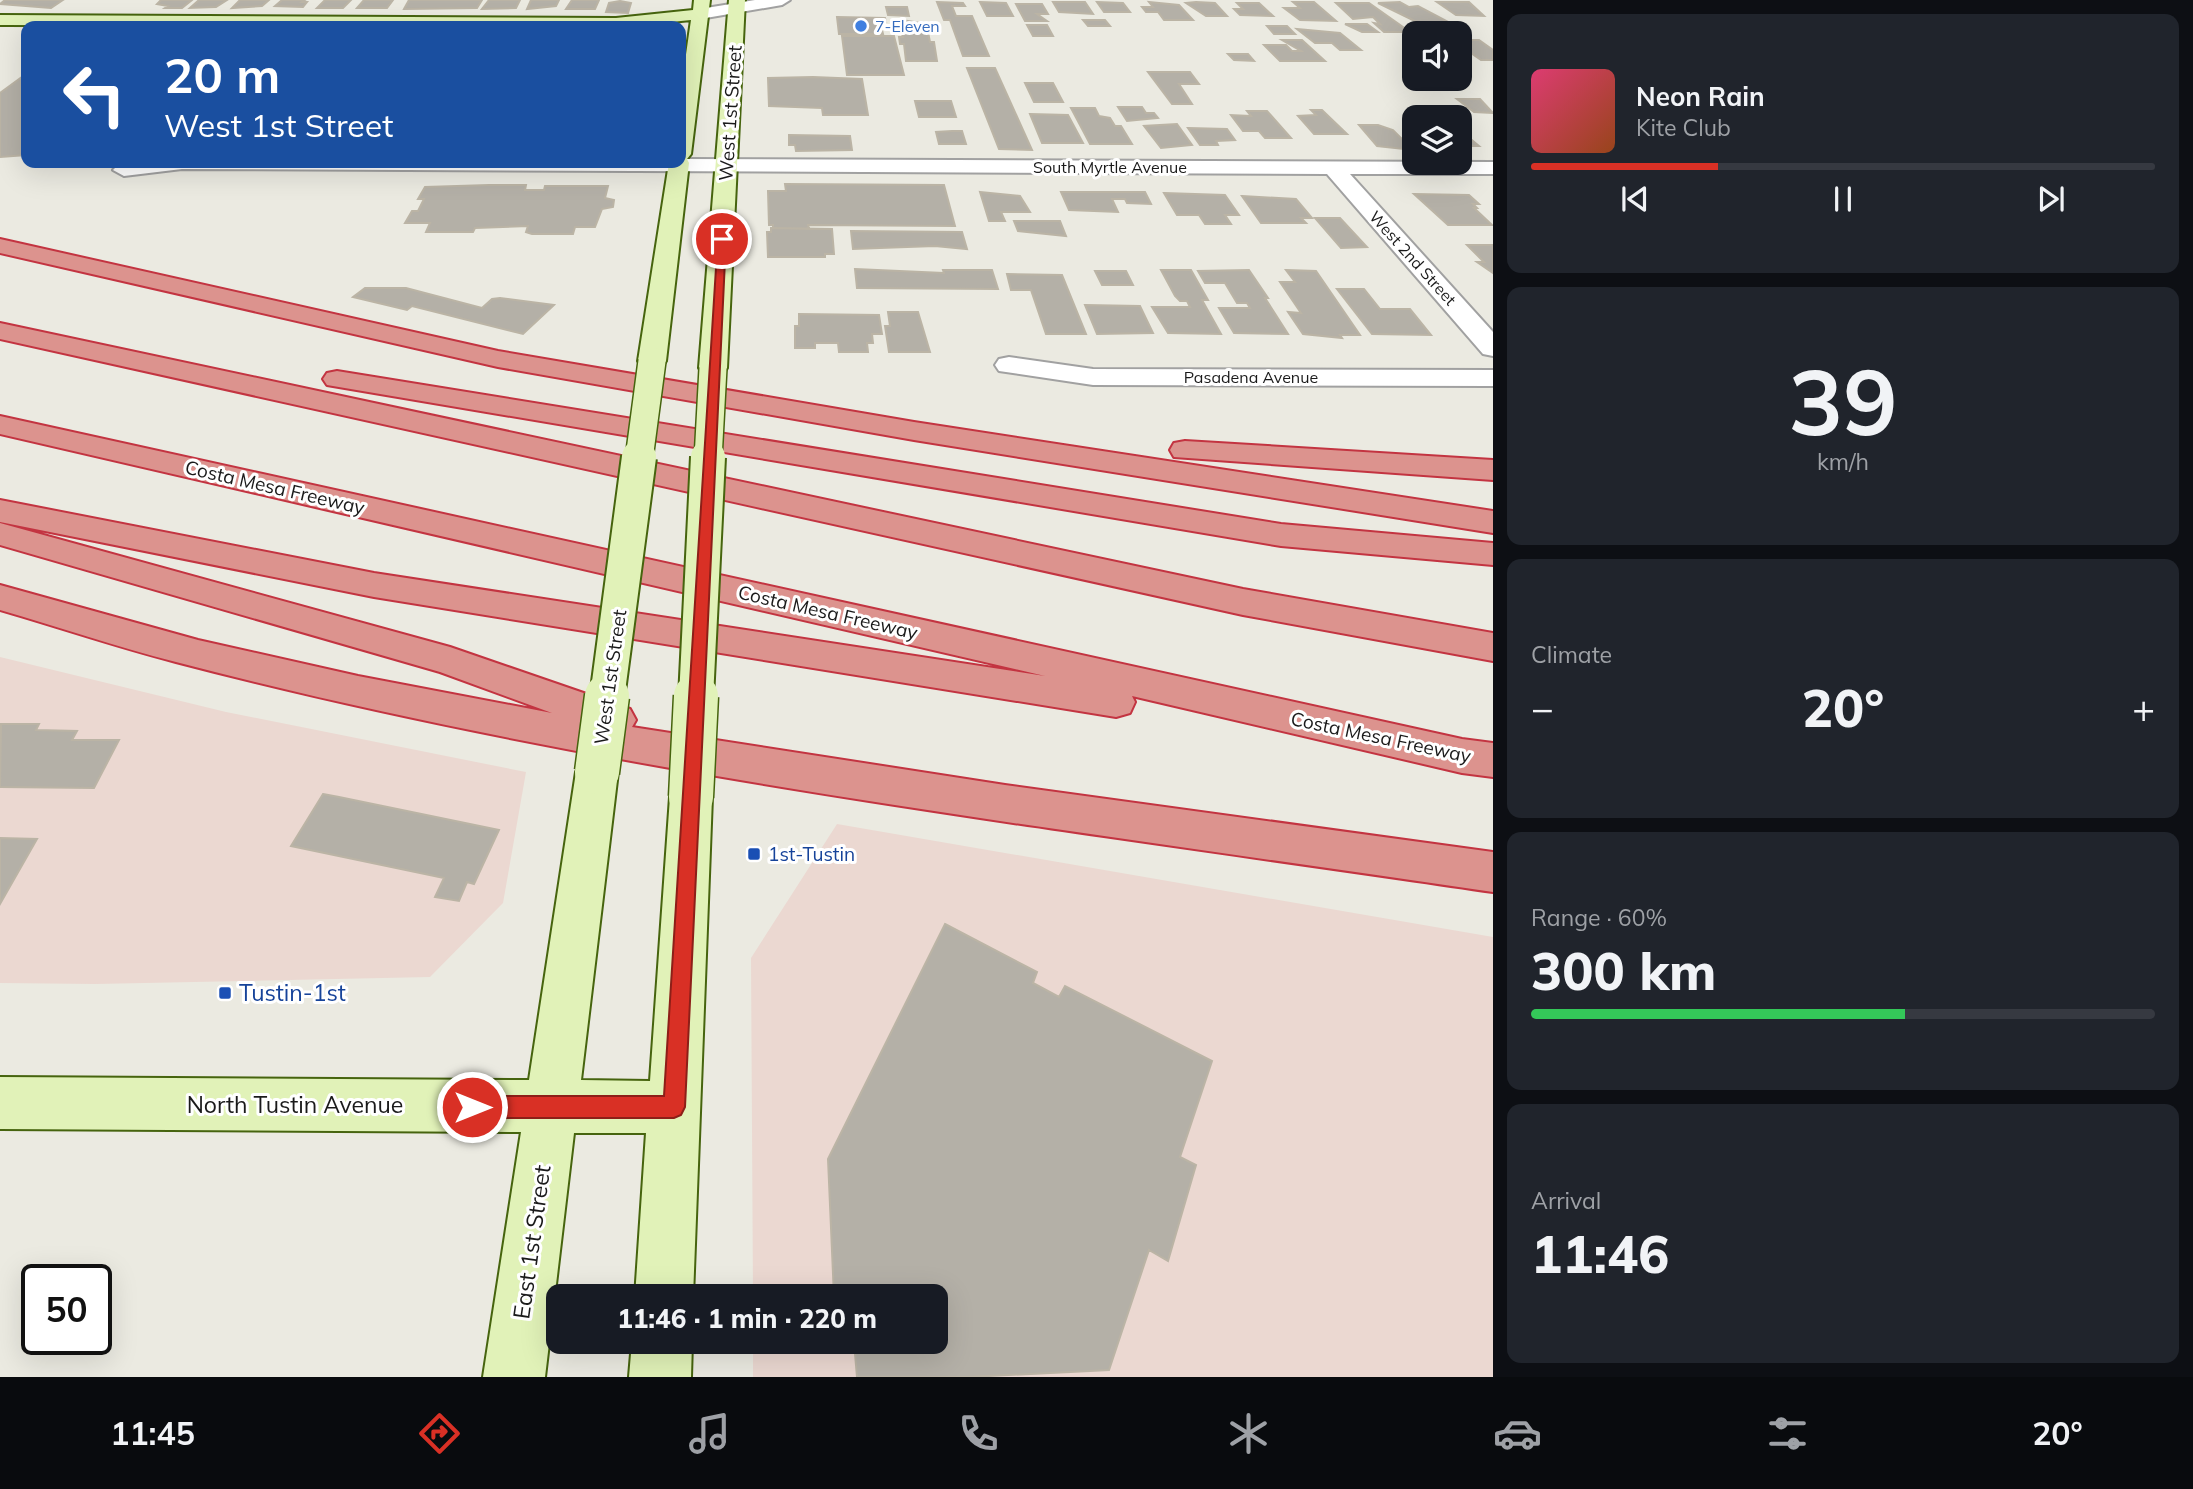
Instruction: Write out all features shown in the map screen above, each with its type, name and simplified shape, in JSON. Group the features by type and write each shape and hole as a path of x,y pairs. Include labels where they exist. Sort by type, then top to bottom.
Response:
{"highway":[{"path":"0,246 498,359 914,431 1493,522"},
{"path":"0,323 1281,535 1493,554"},
{"path":"0,331 1243,602 1493,647"},
{"name":"Costa Mesa Freeway","path":"0,425 1478,758"},
{"path":"914,431 1493,470"},
{"path":"0,511 374,585 1478,758"},
{"path":"0,534 450,661 727,760"},
{"path":"0,597 194,654 366,692 727,760 1493,872"}],"main road":[{"name":"West 1st Street","path":"674,1107 713,368 737,4"},
{"name":"West 1st Street","path":"686,70 688,40 701,7"},
{"path":"626,21 701,7"},
{"path":"0,20 205,21"},
{"name":"West 1st Street","path":"551,1108 679,168"},
{"name":"North Tustin Avenue","path":"0,1103 674,1107"},
{"path":"665,1284 674,1107"},
{"name":"East 1st Street","path":"514,1377 551,1108"},
{"path":"660,1377 661,1354"}],"street":[{"path":"701,7 782,0"},
{"name":"South Myrtle Avenue","path":"686,161 726,165 1493,169"},
{"name":"South Myrtle Avenue","path":"124,170 141,168"},
{"name":"West 2nd Street","path":"1333,168 1493,348"},
{"name":"Pasadena Avenue","path":"1009,365 1093,377 1493,378"}],"shaded area":[{"path":"0,657 226,712 526,772 503,903 430,977 95,984 0,983"},
{"path":"837,824 1493,937 1493,1377 753,1377 753,1354 948,1354 948,1284 753,1284 751,958"}],"building":[{"path":"5,0 63,0 51,8 0,4"},
{"path":"161,0 192,0 182,8 165,8 168,6 157,4"},
{"path":"199,0 227,0 216,7 190,8"},
{"path":"240,0 269,0 262,6 232,8"},
{"path":"282,0 307,2 303,7 275,6"},
{"path":"325,0 351,0 343,8 317,8"},
{"path":"364,0 393,0 387,8 357,8"},
{"path":"409,0 482,0 477,8 404,9"},
{"path":"489,0 520,0 516,8 482,9"},
{"path":"531,0 559,0 556,6 527,9"},
{"path":"572,0 599,0 595,9 566,9"},
{"path":"937,2 963,3 965,6 952,6 956,16 972,16 989,56 963,56 950,20 944,20"},
{"path":"980,2 1006,3 1013,16 987,16"},
{"path":"1053,2 1085,2 1093,14 1059,12"},
{"path":"1097,2 1123,3 1130,12 1104,12"},
{"path":"1149,2 1179,5 1193,20 1164,20 1158,12 1146,12 1142,7 1153,7"},
{"path":"1293,2 1314,2 1336,21 1300,20 1284,8 1300,8"},
{"path":"1400,2 1409,7 1418,6 1446,21 1415,21 1378,3"},
{"path":"1437,2 1469,2 1484,16 1456,15"},
{"path":"609,3 631,3 628,13 606,12"},
{"path":"1186,3 1215,3 1227,16 1206,16"},
{"path":"1237,3 1259,3 1273,16 1240,15 1234,9 1243,9"},
{"path":"1336,3 1369,3 1402,26 1402,32 1384,32 1374,23 1380,24 1373,17 1353,19"},
{"path":"1016,4 1042,4 1048,14 1037,14 1047,21 1025,21"},
{"path":"886,7 907,7 909,16 888,15"},
{"path":"837,17 885,18 886,22 880,22 883,34 839,34"},
{"path":"902,20 926,24 922,26 927,27 930,42 934,42 937,61 906,61 904,44 900,44 899,37 903,37 902,34 895,33 893,25"},
{"path":"1083,20 1105,20 1110,26 1088,26"},
{"path":"1345,24 1367,24 1378,32 1362,32"},
{"path":"1027,25 1047,25 1053,36 1033,36"},
{"path":"1267,26 1287,26 1295,34 1274,34"},
{"path":"1297,29 1340,33 1361,50 1340,50 1332,43 1315,43"},
{"path":"842,36 894,36 904,75 847,75"},
{"path":"1282,40 1302,40 1325,61 1280,61 1264,45 1286,45 1292,51 1301,51"},
{"path":"1472,40 1479,40 1493,50 1493,60 1481,60 1472,54"},
{"path":"1228,54 1248,54 1254,61 1234,60"},
{"path":"967,68 995,68 1032,150 999,149"},
{"path":"1148,72 1190,72 1199,84 1179,84 1192,104 1172,104"},
{"path":"21,78 21,155 0,157 0,93"},
{"path":"768,78 862,79 868,115 823,115 822,108 769,106"},
{"path":"1025,83 1053,83 1063,102 1034,102"},
{"path":"1457,99 1480,99 1493,113 1474,112 1472,105 1465,105"},
{"path":"915,101 951,101 956,117 919,117"},
{"path":"1118,107 1142,107 1146,113 1154,113 1158,118 1127,121"},
{"path":"1071,108 1095,108 1099,116 1110,118 1115,126 1121,126 1132,144 1090,144"},
{"path":"1311,110 1322,110 1347,134 1314,134 1298,116 1316,115"},
{"path":"1247,111 1267,111 1291,138 1265,138 1259,131 1243,131 1231,115 1251,116"},
{"path":"1030,114 1068,115 1083,143 1042,143"},
{"path":"1177,124 1192,145 1161,148 1144,126"},
{"path":"1359,125 1378,125 1393,130 1402,139 1402,149 1377,146"},
{"path":"1188,128 1227,129 1235,140 1216,141 1218,145 1200,145"},
{"path":"962,131 966,144 939,144 936,132"},
{"path":"789,135 850,136 852,150 796,151 795,145 789,145"},
{"path":"785,184 944,185 955,226 808,225 809,229 773,228 773,225 769,225 768,191 786,191"},
{"path":"526,185 525,190 544,190 545,186 608,186 605,198 614,200 613,207 602,209 595,227 575,227 573,234 532,234 526,232 528,226 475,228 473,232 426,232 430,223 405,223 412,211 418,211 424,199 418,199 425,187"},
{"path":"980,192 1020,196 1030,212 1001,212 1005,221 989,221"},
{"path":"1061,192 1145,192 1151,204 1112,199 1118,212 1069,210"},
{"path":"1164,193 1225,195 1239,215 1225,215 1231,224 1205,224 1199,215 1177,215"},
{"path":"1414,194 1469,195 1479,204 1473,204 1477,208 1474,208 1492,225 1448,225"},
{"path":"1242,196 1296,199 1312,218 1301,218 1306,223 1261,223"},
{"path":"1315,218 1340,218 1367,247 1341,248"},
{"path":"1014,221 1060,221 1066,236 1018,231"},
{"path":"771,228 832,229 834,254 825,254 825,257 768,257 767,232 771,232"},
{"path":"851,231 962,232 967,249 935,246 853,249"},
{"path":"1467,245 1493,245 1493,273 1477,262 1484,262"},
{"path":"855,269 944,273 943,270 992,270 998,289 857,288"},
{"path":"1161,270 1191,270 1208,300 1202,300 1221,334 1168,333 1152,307 1190,307 1187,301 1180,301 1175,296"},
{"path":"1249,270 1288,334 1234,333 1219,308 1250,308 1247,303 1237,303 1225,283 1205,283 1198,271"},
{"path":"1286,270 1316,271 1360,335 1340,335 1342,338 1303,334 1288,312 1301,313 1280,282 1295,282"},
{"path":"1095,271 1126,271 1133,285 1102,285"},
{"path":"1007,274 1062,275 1086,334 1046,334 1031,290 1011,290"},
{"path":"365,288 406,288 482,308 492,299 500,298 554,305 523,334 412,306 407,310 353,297"},
{"path":"1337,289 1364,289 1380,309 1410,309 1431,335 1372,334"},
{"path":"1085,305 1140,306 1153,333 1097,334"},
{"path":"888,312 918,312 930,352 889,352 885,326 890,326"},
{"path":"799,314 879,315 882,334 872,334 873,343 867,343 868,352 839,352 838,343 815,343 815,348 795,348 795,326 799,326"},
{"path":"1,724 39,724 36,730 77,731 72,740 119,740 94,788 0,787"},
{"path":"323,794 499,830 474,884 467,882 459,901 435,897 444,878 291,846"},
{"path":"0,838 37,839 0,904"},
{"path":"945,924 1037,972 1033,983 1059,997 1065,986 1212,1061 1180,1157 1196,1165 1168,1261 1149,1250 1109,1370 969,1377 857,1377 855,1354 948,1354 948,1284 833,1284 828,1159"}],"place":[{"name":"7-Eleven","path":"861,26"},
{"name":"1st-Tustin","path":"754,854"},
{"name":"Tustin-1st","path":"225,993"}],"route":[{"path":"472,1107 674,1107 722,239"}]}
